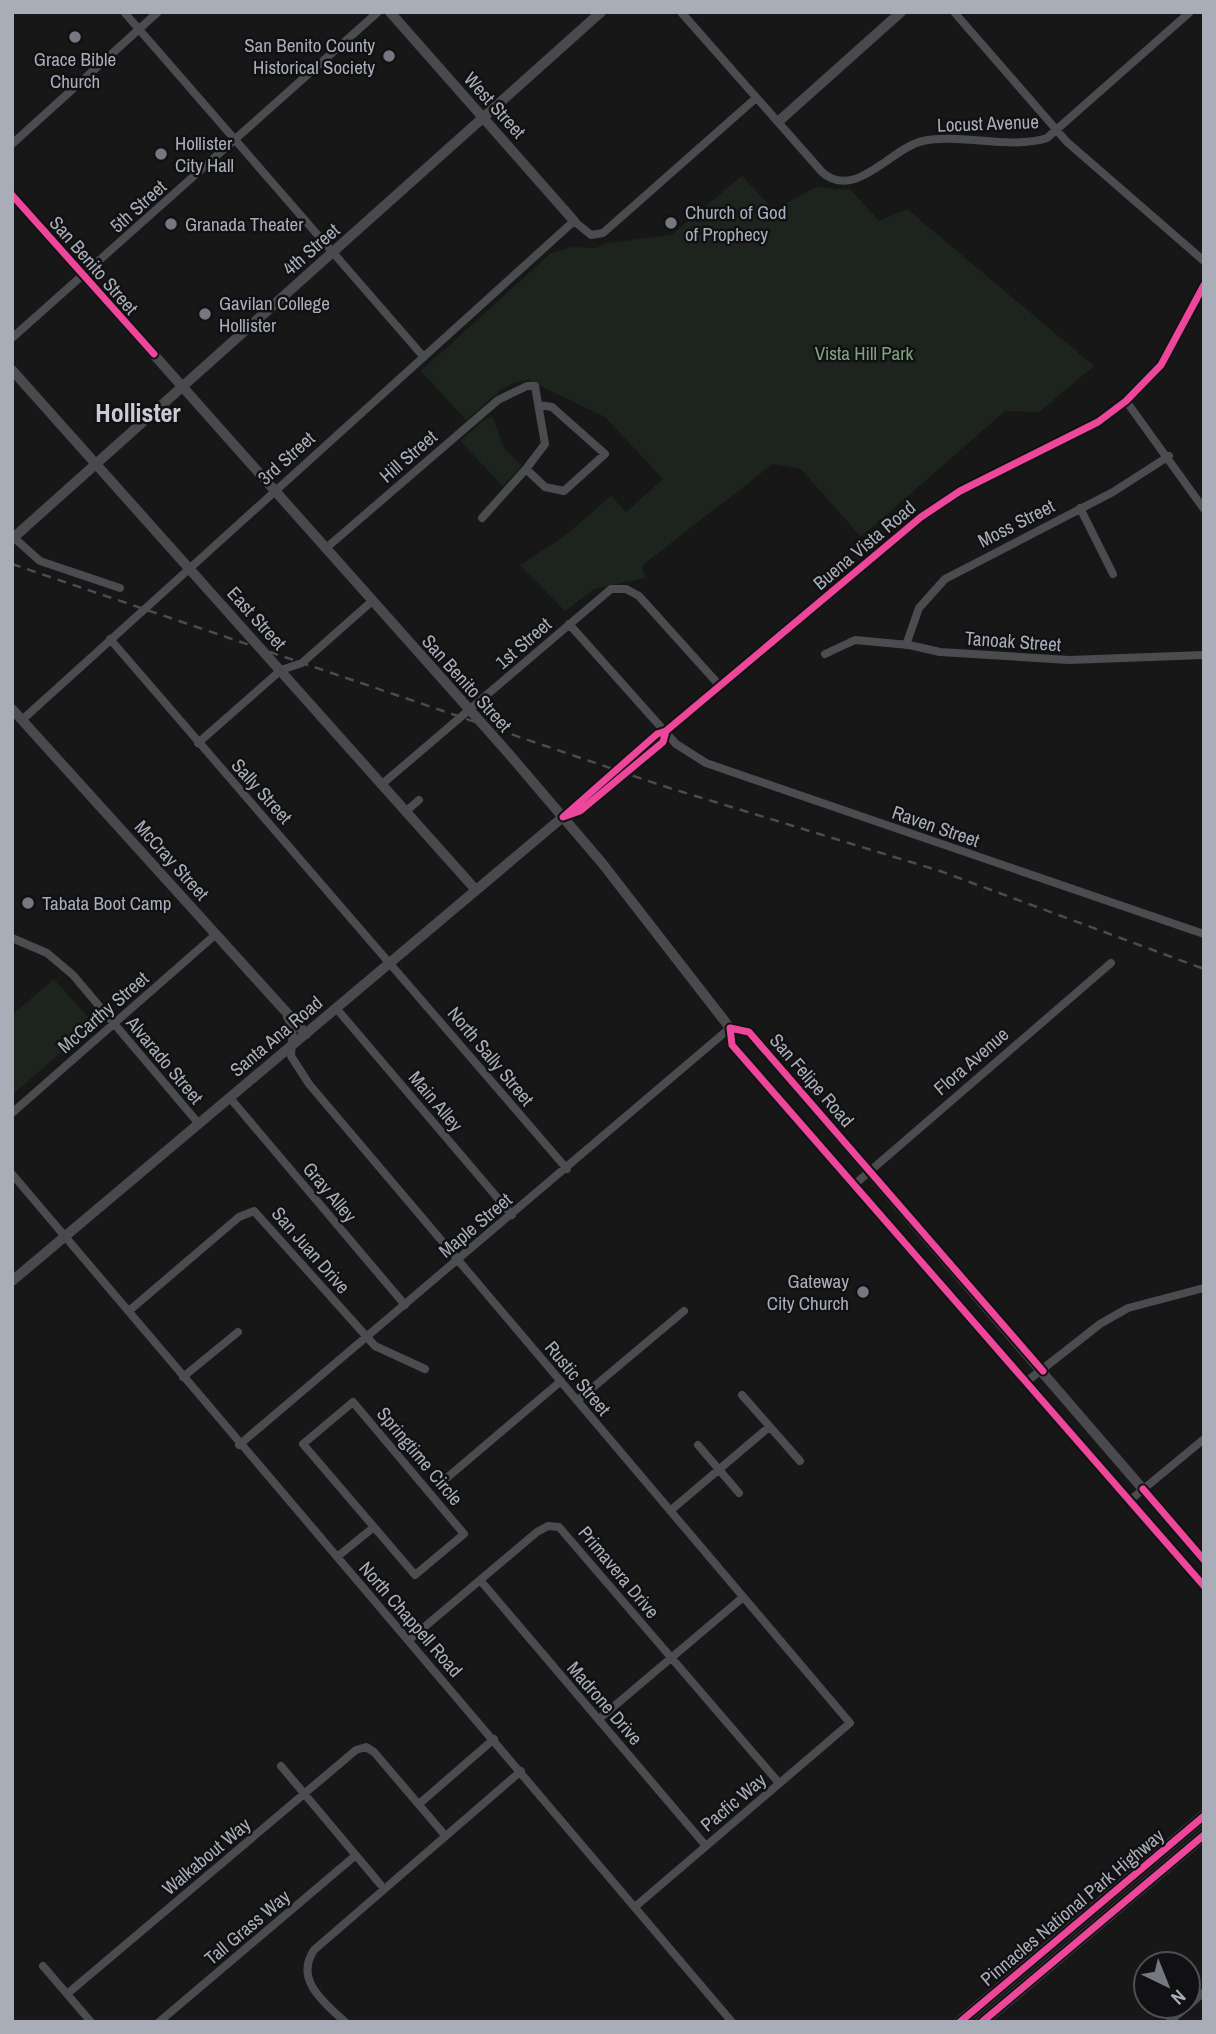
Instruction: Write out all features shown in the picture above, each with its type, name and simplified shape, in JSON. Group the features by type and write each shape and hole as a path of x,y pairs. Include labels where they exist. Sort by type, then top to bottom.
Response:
{"main road":[{"name":"Pinnacles National Park Highway","path":"960,2022 1204,1815"},
{"name":"Pinnacles National Park Highway","path":"982,2022 1204,1835"}],"street":[{"path":"124,12 422,355"},
{"path":"12,144 158,12"},
{"name":"5th Street","path":"12,338 379,12"},
{"name":"West Street","path":"390,12 481,119 574,221"},
{"name":"4th Street","path":"13,538 182,384 601,12"},
{"name":"Locust Avenue","path":"681,12 822,172 838,180 862,175 922,141 1043,140 1056,131 1204,261"},
{"path":"779,121 901,12"},
{"path":"954,12 1056,131 1190,12"},
{"path":"574,221 591,235 603,233 757,98"},
{"name":"San Benito Street","path":"12,195 182,384 273,491 562,817"},
{"name":"3rd Street","path":"22,720 422,355 574,221"},
{"name":"Buena Vista Road","path":"562,817 657,734 666,731 921,517 960,491 1098,422 1126,401 1161,365 1204,285"},
{"name":"East Street","path":"12,370 475,889"},
{"name":"Hill Street","path":"325,550 498,400 527,386 536,387 539,405"},
{"path":"1126,401 1169,456 1188,491 1204,509"},
{"path":"482,517 545,444 539,405 552,407 605,454 564,492 545,487 526,469"},
{"name":"Moss Street","path":"906,645 919,608 945,579 1080,508 1169,456"},
{"path":"1080,508 1113,574"},
{"path":"13,538 40,561 120,588"},
{"name":"1st Street","path":"382,785 605,592 626,589 646,603 720,686"},
{"path":"198,743 281,670 302,663 371,602"},
{"name":"Raven Street","path":"569,624 676,744 706,763 1204,934"},
{"name":"Sally Street","path":"110,639 391,962"},
{"name":"Tanoak Street","path":"825,654 855,640 906,645 940,652 1069,660 1204,655"},
{"name":"McCray Street","path":"12,709 306,1034"},
{"path":"405,812 419,800"},
{"name":"Santa Ana Road","path":"12,1281 562,817"},
{"name":"San Felipe Road","path":"562,817 730,1028 732,1045 1204,1586"},
{"name":"McCarthy Street","path":"12,1113 215,935"},
{"name":"Alvarado Street","path":"12,938 37,948 59,962 198,1124"},
{"name":"North Sally Street","path":"391,962 567,1169"},
{"name":"Flora Avenue","path":"855,1184 1111,963"},
{"name":"Main Alley","path":"336,1008 512,1215"},
{"name":"Rustic Street","path":"284,1011 292,1027 290,1047 295,1064 309,1084 850,1723"},
{"name":"San Felipe Road","path":"730,1028 749,1032 1204,1560"},
{"name":"Maple Street","path":"239,1445 730,1028"},
{"name":"Gray Alley","path":"230,1098 405,1305"},
{"name":"North Chappell Road","path":"12,1174 130,1310 239,1445 521,1771 732,2022"},
{"name":"San Juan Drive","path":"130,1310 239,1216 250,1211 264,1220 367,1337"},
{"path":"1026,1382 1100,1324 1128,1308 1204,1288"},
{"path":"578,1400 684,1311"},
{"path":"183,1377 238,1332"},
{"path":"367,1337 384,1351 425,1369"},
{"path":"442,1482 561,1381"},
{"path":"742,1395 800,1461"},
{"name":"Springtime Circle","path":"353,1402 464,1534 415,1575 374,1527 303,1444 353,1402"},
{"path":"670,1511 769,1427"},
{"path":"1129,1501 1204,1438"},
{"path":"698,1445 739,1493"},
{"name":"Primavera Drive","path":"409,1640 537,1531 548,1526 559,1527 779,1783"},
{"path":"337,1557 374,1527"},
{"name":"Madrone Drive","path":"481,1580 706,1846"},
{"path":"599,1719 742,1598"},
{"name":"Pacfic Way","path":"636,1906 850,1723"},
{"path":"443,1833 419,1804 494,1740"},
{"name":"Walkabout Way","path":"68,1994 356,1750 366,1747 374,1752 419,1804"},
{"path":"281,1766 380,1884"},
{"path":"345,2022 307,1979 306,1966 314,1950 521,1771"},
{"name":"Tall Grass Way","path":"159,2022 356,1855"},
{"path":"43,1966 91,2022"}],"green space":[{"name":"Vista Hill Park","path":"742,176 774,210 816,187 851,190 879,221 907,209 1094,366 1039,412 1005,411 861,537 801,469 773,464 645,563 642,569 645,578 594,589 565,611 520,565 566,535 611,496 626,512 663,479 605,417 528,380 513,383 501,390 466,420 421,371 551,253 572,247 596,248 607,243 671,235"},
{"path":"493,417 504,448 522,466 503,486 460,441 484,420"},
{"path":"54,979 94,1024 12,1095 12,1015"}],"railway":[{"path":"12,564 663,786 940,871 1204,969"}],"cycle path":[{"path":"12,195 154,354"},
{"path":"666,731 663,742 580,811 563,817 657,734 666,731 921,517 960,491 1098,422 1126,401 1161,365 1204,285"},
{"path":"1043,1371 749,1032 730,1028 732,1045 1204,1586"},
{"path":"1143,1489 1204,1560"},
{"path":"960,2022 1204,1816"},
{"path":"982,2022 1204,1835"}],"place":[{"name":"Grace Bible Church","path":"75,37"},
{"name":"San Benito County Historical Society","path":"389,56"},
{"name":"Hollister City Hall","path":"161,154"},
{"name":"Church of God of Prophecy","path":"671,223"},
{"name":"Granada Theater","path":"171,224"},
{"name":"Gavilan College Hollister","path":"205,314"},
{"name":"Tabata Boot Camp","path":"28,903"},
{"name":"Gateway City Church","path":"863,1292"}],"district":[{"name":"Hollister","path":"138,413"}]}
